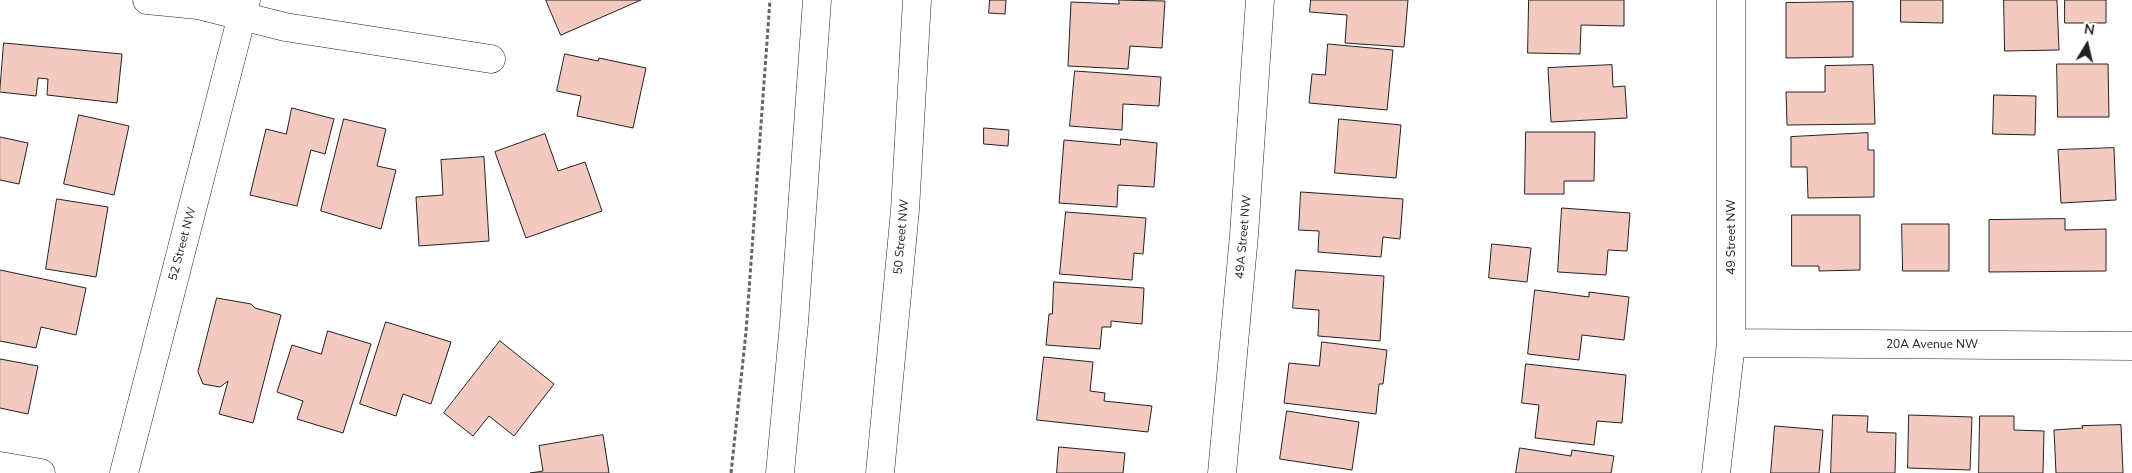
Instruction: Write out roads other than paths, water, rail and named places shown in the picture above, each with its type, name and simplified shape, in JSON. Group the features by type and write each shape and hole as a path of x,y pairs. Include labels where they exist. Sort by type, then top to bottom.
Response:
{"street":[{"path":"147,0 244,8 285,27 491,59"},
{"path":"780,473 794,323 817,0"},
{"name":"50 Street NW","path":"880,473 905,210 917,0"},
{"name":"49A Street NW","path":"1222,473 1244,235 1260,0"},
{"name":"49 Street NW","path":"1716,473 1731,343 1731,0"},
{"name":"52 Street NW","path":"124,473 244,8"},
{"name":"20A Avenue NW","path":"1731,343 2132,346"},
{"path":"0,466 41,473"}]}
